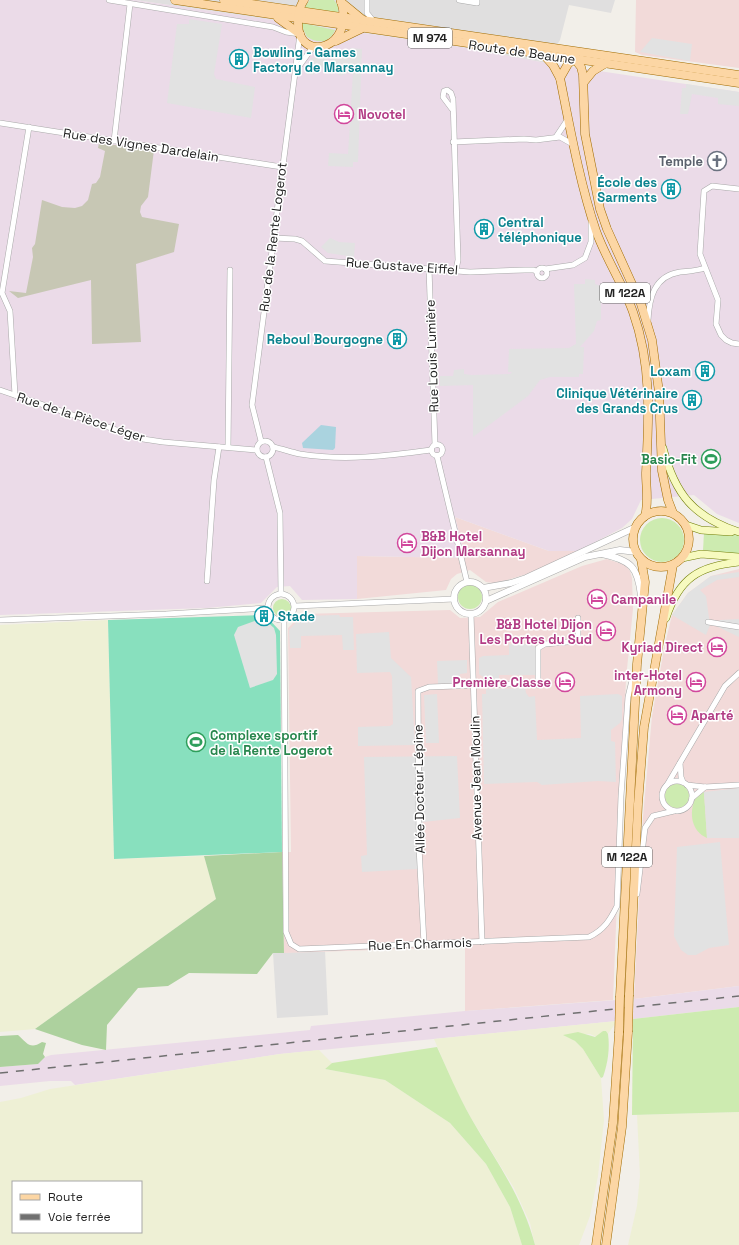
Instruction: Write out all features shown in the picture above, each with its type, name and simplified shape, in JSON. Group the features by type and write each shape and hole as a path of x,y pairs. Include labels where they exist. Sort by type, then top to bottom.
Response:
{"main road":[{"name":"Route de Beaune","path":"175,0 299,15 544,55 606,63 739,84"},
{"name":"Route de Beaune","path":"224,0 277,12"},
{"path":"303,0 277,12 300,34 304,42 313,47 324,47 364,25"},
{"path":"300,34 299,15 303,0"},
{"name":"Route de Beaune","path":"340,1 364,25"},
{"name":"Route de Beaune","path":"340,1 343,22"},
{"path":"333,42 343,22"},
{"name":"Route de Beaune","path":"364,25 375,23 739,75"},
{"name":"M 122A","path":"565,49 581,67 584,82 585,134 600,209 607,229 633,285 648,324 658,375 662,471 666,495 673,513"},
{"path":"560,78 564,69 574,59 586,52"},
{"name":"M 122A","path":"544,55 553,65 560,78 574,145 591,214 602,246 633,312 646,362 649,401 646,516"},
{"path":"584,82 593,71 606,63"},
{"path":"661,438 670,473 682,495 703,516 715,523 739,532"},
{"path":"686,525 689,542 687,550 682,558 674,564 660,567 646,563 639,556 633,536 636,528 646,516 659,511 673,513 686,525 701,530 739,532"},
{"path":"682,558 701,554 739,557"},
{"name":"M 122A","path":"596,1245 613,1123 619,1033 637,664 644,573 639,556"},
{"path":"660,639 670,609 688,579 701,570 739,562"},
{"name":"M 122A","path":"606,1245 622,1127 644,727 674,564"}],"street":[{"path":"109,0 273,27 300,34"},
{"path":"366,0 367,13 375,23"},
{"path":"458,0 477,3 477,0"},
{"path":"114,141 130,4"},
{"name":"Rue de la Rente Logerot","path":"261,441 252,405 300,34"},
{"name":"Rue de la Rente Logerot","path":"296,70 313,47"},
{"path":"452,109 458,260 456,270"},
{"path":"556,137 568,118"},
{"name":"Rue des Vignes Dardelain","path":"0,123 282,167"},
{"path":"16,395 10,311 2,293 29,127"},
{"path":"453,142 524,139 536,140 556,137 564,138 574,145"},
{"path":"739,188 712,186 704,191 700,254 718,300 716,324 721,335 726,340 739,344"},
{"path":"544,269 547,274 544,278 539,277 537,272 540,268 544,269 573,265 586,258 591,242 591,214"},
{"name":"Rue Gustave Eiffel","path":"274,238 295,239 302,242 325,261 470,272 534,270 537,272"},
{"name":"Rue Louis Lumière","path":"429,268 435,445"},
{"path":"648,324 649,303 653,289 664,277 679,272 696,271 705,268"},
{"path":"228,447 230,270"},
{"name":"Rue de la Pièce Léger","path":"0,390 143,439 257,450"},
{"path":"266,457 262,456 257,450 261,441 269,441 273,447 298,454 336,457 381,457 431,450 435,445 442,449 440,455 437,456"},
{"path":"207,580 214,480 219,446"},
{"path":"266,457 273,452 273,447"},
{"path":"431,450 432,453 437,456 467,582"},
{"path":"266,457 280,512 281,593"},
{"path":"483,588 511,583 526,578 636,528"},
{"path":"486,602 597,553 624,550 639,556"},
{"path":"597,553 617,557 628,562 636,572 642,608"},
{"path":"467,582 476,583 483,588 486,594 486,602 483,608 478,612 471,614 464,612 457,607 454,599 460,585 467,582"},
{"path":"281,593 289,596 295,606 291,616 284,620 273,618 268,608 270,599 281,593"},
{"path":"295,606 454,599"},
{"path":"0,620 166,614 268,608"},
{"name":"Avenue Jean Moulin","path":"471,614 482,942"},
{"path":"474,684 534,683 538,685 538,648 545,644 578,641 578,618"},
{"name":"Rue En Charmois","path":"284,620 282,642 288,940 294,947 299,949 589,937 598,933 609,922 616,906 619,827 628,697 637,664"},
{"path":"708,622 739,627"},
{"path":"674,811 667,806 662,798 663,793 725,686 739,673"},
{"name":"Allée Docteur Lépine","path":"424,944 420,849 418,691 429,687 474,684"},
{"path":"680,762 681,777 685,784 690,788 692,798"},
{"path":"667,785 675,781 705,787 739,785"},
{"path":"633,913 645,828 653,816 686,808 692,798 705,787"}],"shaded area":[{"path":"0,0 135,0 461,47 546,63 739,92 739,523 717,514 694,495 641,500 632,519 622,528 578,551 549,551 455,517 466,558 357,556 357,599 302,600 290,586 277,587 261,603 207,608 0,615"},
{"path":"135,0 615,0 611,13 569,5 560,40 546,63 461,47"},
{"path":"636,0 739,0 739,68 642,55 635,52"},
{"path":"189,19 222,24 214,74 216,79 255,87 251,118 167,103 177,24 189,24"},
{"path":"652,38 692,44 690,61 640,52"},
{"path":"350,48 362,49 358,162 353,162 353,167 328,166 329,153 348,154 353,72 351,70 340,76 332,68 315,67 314,75 306,74 308,62 311,62 311,58 327,58 327,62 329,62 339,52 349,53"},
{"path":"686,84 739,92 739,106 718,104 718,98 692,94 688,114 680,114 682,88 686,88"},
{"path":"99,143 154,150 148,197 141,206 140,212 142,217 179,224 174,252 136,264 141,342 92,344 91,280 18,298 9,291 26,293 33,257 32,248 35,244 42,200 62,207 75,208 82,206 88,200 92,184 96,183 100,177 105,151 98,148"},
{"path":"330,238 339,242 355,243 354,257 328,253 321,247"},
{"path":"585,279 595,280 595,284 601,286 601,320 597,321 594,331 580,347 584,347 583,374 579,374 579,377 550,377 540,380 528,396 473,437 473,385 440,386 440,376 453,376 454,370 464,369 464,374 472,375 510,374 512,372 508,372 509,349 569,348 576,344 574,284 585,284"},
{"path":"455,517 549,551 578,551 530,573 507,580 493,583 486,582 470,570 457,574 451,579 446,590 357,599 357,556 465,558"},
{"path":"607,559 625,565 630,571 632,578 633,609 626,679 613,1000 465,1011 465,947 284,953 282,852 291,852 288,628 302,614 450,610 460,618 480,617 498,602 582,566"},
{"path":"739,569 739,986 634,999 643,817 652,716 665,644 672,615 688,593 711,576"},
{"path":"739,572 739,577 717,580 700,590 706,596 710,625 706,635 672,615 688,593 711,576"},
{"path":"339,615 340,617 353,617 354,650 343,650 342,635 301,636 301,648 290,648 289,630 302,616"},
{"path":"263,618 274,628 276,635 277,674 273,680 250,688 234,635 238,627"},
{"path":"739,619 739,637 716,626 720,620"},
{"path":"108,620 114,859 204,856 216,899 35,1029 0,1032 0,625"},
{"path":"389,632 391,658 411,677 415,745 358,746 358,727 390,726 393,724 392,676 390,672 357,673 356,634"},
{"path":"509,644 535,644 535,675 499,675 499,679 486,679 479,674 479,658 483,656 509,655"},
{"path":"467,660 467,673 460,674 460,683 438,684 437,661"},
{"path":"525,688 529,697 535,696 537,740 581,738 580,696 618,694 622,696 622,719 620,723 611,730 611,741 615,742 616,782 598,781 542,785 537,782 484,784 482,694 486,694 486,689"},
{"path":"437,694 439,743 426,743 424,695"},
{"path":"457,756 460,818 423,822 417,869 362,872 361,856 367,855 364,757"},
{"path":"739,788 739,838 707,838 704,792"},
{"path":"720,842 729,945 709,948 696,955 688,955 681,950 674,936 677,847"},
{"path":"325,951 328,1015 277,1018 273,953"},
{"path":"739,986 739,1007 633,1019 634,999"},
{"path":"617,1000 617,1021 280,1054 75,1085 71,1081 50,1081 0,1086 0,1067 38,1064 45,1057 51,1055 310,1030 311,1026 465,1011"},
{"path":"617,1021 608,1034 606,1031 603,1031 597,1037 590,1034 564,1035 575,1041 583,1049 601,1078 604,1120 598,1176 590,1216 579,1245 535,1245 530,1223 514,1188 471,1118 456,1090 434,1039"},
{"path":"319,1050 332,1063 325,1069 385,1080 450,1123 486,1164 510,1207 522,1245 0,1245 0,1102 21,1098 50,1089 280,1054"},
{"path":"739,1112 739,1245 628,1245 637,1206 640,1176 637,1115"}],"green space":[{"path":"310,0 334,0 338,6 338,13 304,8"},
{"path":"302,23 335,30 327,40 315,41 307,37 302,27"},
{"path":"658,518 666,518 678,524 684,536 684,544 678,556 666,562 658,562 646,556 640,544 640,536 646,524"},
{"path":"704,533 739,535 739,554 703,550"},
{"path":"470,585 478,589 482,597 478,605 470,609 462,605 458,597 462,589"},
{"path":"282,599 288,602 291,608 288,614 282,617 276,614 273,608 276,602"},
{"name":"Complexe sportif de la Rente Logerot","path":"265,615 280,631 282,852 114,859 108,620"},
{"path":"677,784 682,785 688,791 688,801 682,807 677,808 672,807 666,801 665,796 666,791 672,785"},
{"path":"704,792 707,838 698,831 692,816 695,799"},
{"path":"282,852 284,953 273,953 257,974 189,973 168,986 138,988 107,1025 106,1050 82,1045 35,1029 216,899 204,856"},
{"path":"739,1007 739,1112 632,1115 633,1019"},
{"path":"603,1031 606,1031 608,1034 609,1050 605,1072 601,1078 583,1049 575,1041 563,1035 578,1032 595,1037"},
{"path":"18,1035 26,1043 32,1045 42,1042 46,1043 43,1054 45,1057 38,1064 0,1067 0,1036"},
{"path":"437,1047 466,1109 516,1195 530,1227 535,1245 522,1245 510,1207 486,1164 450,1123 385,1080 325,1069 332,1063"}],"water":[{"path":"321,425 336,427 335,448 333,450 303,448 302,443"}],"railway":[{"path":"0,1073 739,996"}],"place":[{"name":"Bowling - Games Factory de Marsannay","path":"239,59"},
{"name":"Novotel","path":"344,114"},
{"name":"Temple","path":"717,161"},
{"name":"École des Sarments","path":"671,189"},
{"name":"Central téléphonique","path":"484,229"},
{"name":"Reboul Bourgogne","path":"397,339"},
{"name":"Loxam","path":"705,371"},
{"name":"Clinique Vétérinaire des Grands Crus","path":"692,400"},
{"name":"Basic-Fit","path":"711,459"},
{"name":"B&B Hotel Dijon Marsannay","path":"407,543"},
{"name":"Campanile","path":"597,599"},
{"name":"Stade","path":"264,616"},
{"name":"B&B Hotel Dijon Les Portes du Sud","path":"606,631"},
{"name":"Kyriad Direct","path":"717,647"},
{"name":"Première Classe","path":"565,682"},
{"name":"inter-Hotel Armony","path":"696,682"},
{"name":"Aparté","path":"677,715"},
{"name":"Complexe sportif de la Rente Logerot","path":"196,742"}]}
